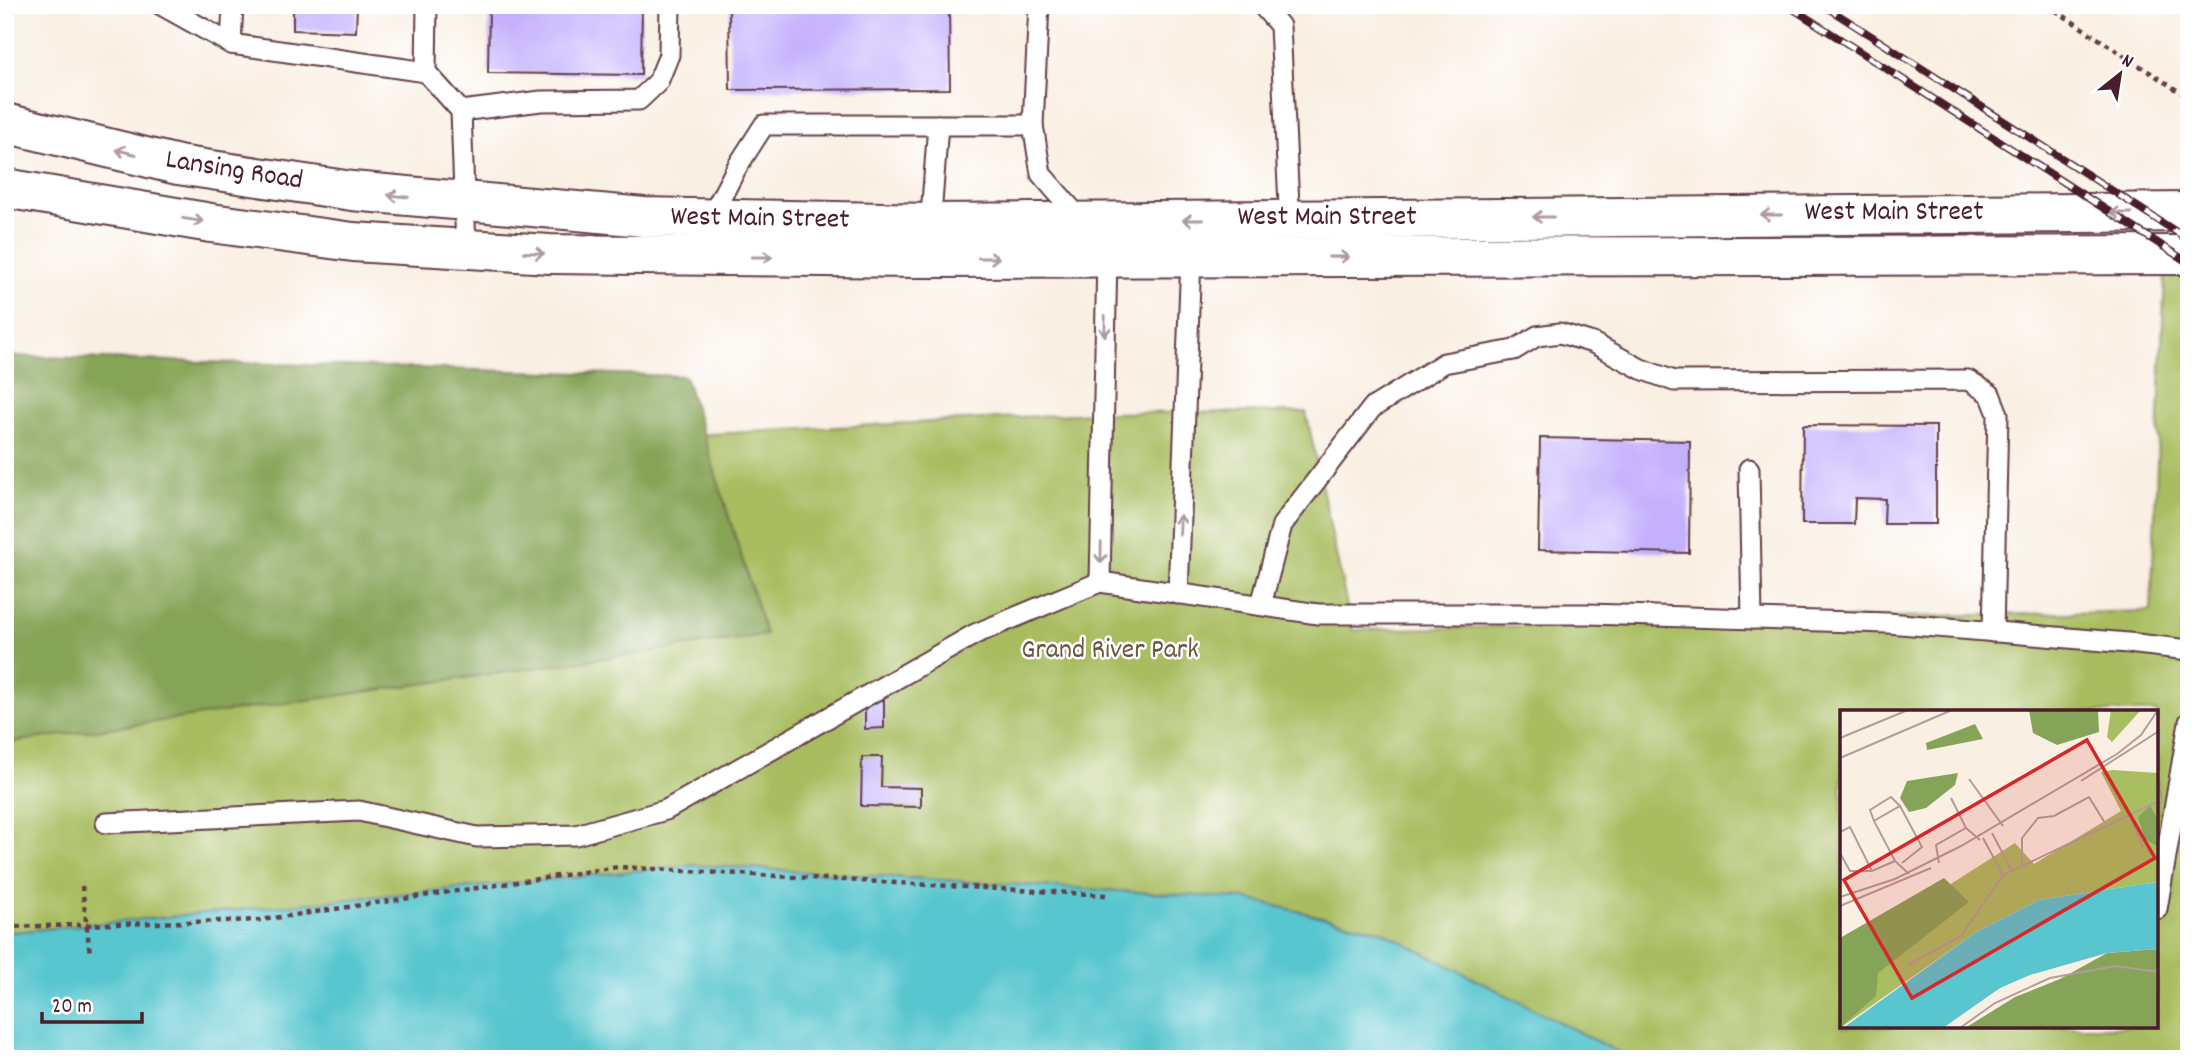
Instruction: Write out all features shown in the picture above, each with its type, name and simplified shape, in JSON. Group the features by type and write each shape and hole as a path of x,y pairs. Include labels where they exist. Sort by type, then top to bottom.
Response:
{"main road":[{"name":"Lansing Road","path":"5,123 178,165 352,191 466,203"},
{"name":"Lansing Road","path":"5,187 211,223 352,242 466,249"},
{"name":"West Main Street","path":"466,203 644,217 709,219 931,240 1091,246 1191,257 2189,255"},
{"name":"West Main Street","path":"1091,246 1289,219 2189,212"},
{"name":"West Main Street","path":"466,249 550,254 711,257 931,240"}],"lane":[{"path":"161,5 231,44 426,72 461,111 466,249"},
{"path":"231,44 233,5"},
{"path":"426,72 427,5"},
{"path":"461,111 541,102 639,100 658,82 670,55 670,5"},
{"path":"1039,5 1033,125 1041,174 1091,246 1100,582"},
{"path":"1262,5 1280,26 1292,257"},
{"path":"711,257 709,219 764,125 1033,125"},
{"path":"931,240 938,125"},
{"path":"1178,594 1191,257"},
{"path":"1261,605 1282,525 1372,408 1444,363 1514,349 1537,337 1560,333 1592,343 1641,369 1674,381 1968,380 1990,394 1998,414 1993,632"},
{"path":"1749,469 1752,619"},
{"path":"106,823 359,811 477,837 576,835 666,810 975,634 1100,582 1318,614 1588,614 1888,623 2189,650"},
{"path":"2159,897 2189,722"}],"path":[{"path":"2047,5 2189,98"},
{"path":"6,927 261,920 618,867 1106,895"},
{"path":"82,886 90,954"}],"green space":[{"name":"Grand River Park","path":"2165,271 2189,280 2189,1059 1631,1059 1381,931 1247,899 696,865 5,933 5,519 259,459 1092,413 1306,412 1352,630 2151,611"},
{"path":"5,356 685,376 766,635 5,743"}],"water":[{"path":"696,865 1247,899 1381,931 1631,1059 5,1059 5,933"}],"building":[{"path":"293,5 357,5 356,32 293,30"},
{"path":"489,5 642,5 641,75 488,73"},
{"path":"729,5 949,5 950,89 730,90"},
{"path":"1803,425 1936,426 1936,524 1884,524 1885,499 1855,498 1854,524 1802,524"},
{"path":"1540,438 1690,441 1689,553 1538,550"},
{"path":"865,700 884,700 884,728 865,729"},
{"path":"862,757 882,757 881,787 921,788 921,807 861,806"}],"railway":[{"path":"1787,5 2189,263"},
{"path":"1823,5 2189,240"}]}
